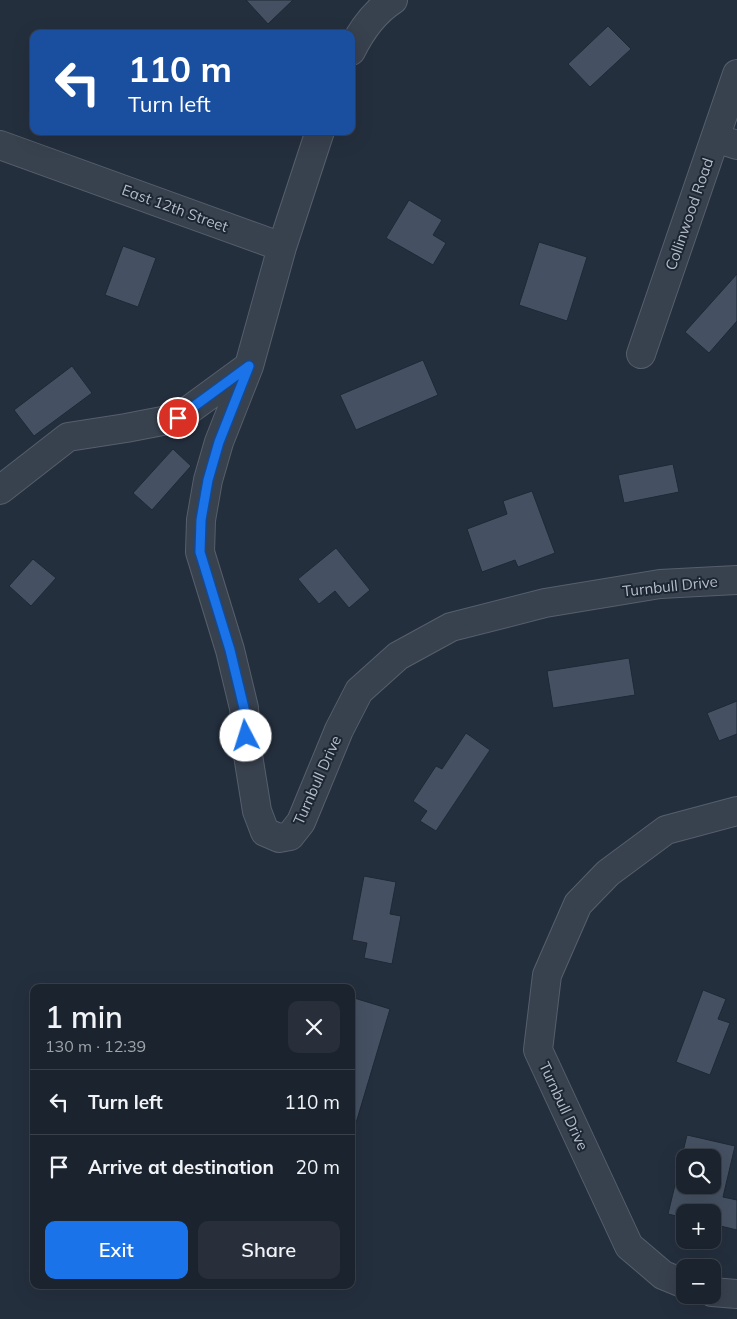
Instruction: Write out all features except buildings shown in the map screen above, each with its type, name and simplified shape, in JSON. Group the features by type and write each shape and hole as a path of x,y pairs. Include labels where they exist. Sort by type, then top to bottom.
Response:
{"street":[{"path":"355,43 360,32 387,4 394,0"},
{"name":"Collinwood Road","path":"640,354 726,141 737,74"},
{"path":"282,247 319,135"},
{"name":"East 12th Street","path":"0,145 282,247"},
{"name":"Turnbull Drive","path":"282,247 249,366 219,442 208,480 201,520 200,552 230,650 244,708 257,811 265,832 279,838 290,836 300,822 339,730 358,692 398,656 451,627 545,603 660,584 737,580"},
{"path":"0,490 68,437 178,418 249,366"},
{"name":"Turnbull Drive","path":"676,1280 663,1274 629,1246 538,1050 547,975 578,904 608,873 666,830 737,811"},
{"path":"721,1293 737,1294"}],"route":[{"path":"178,418 249,366 219,442 208,480 201,520 200,552 230,650 244,708 246,736"}]}
